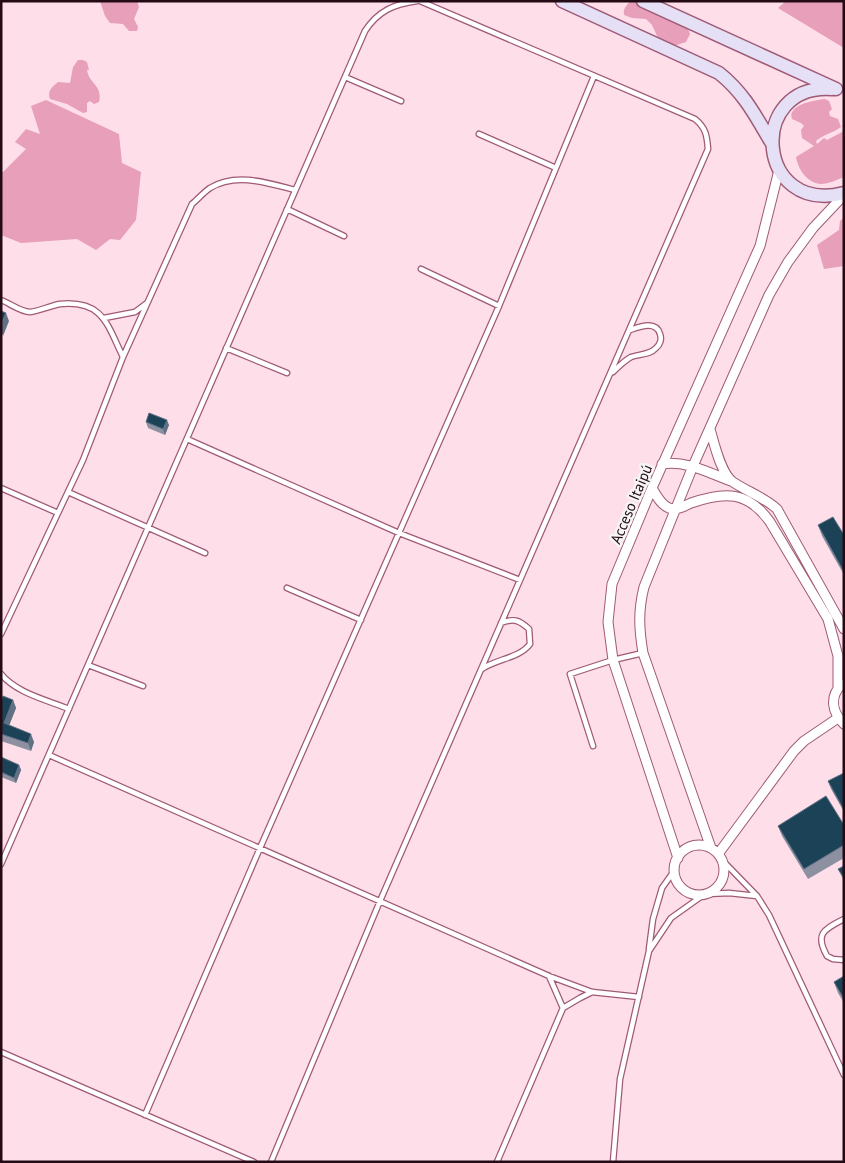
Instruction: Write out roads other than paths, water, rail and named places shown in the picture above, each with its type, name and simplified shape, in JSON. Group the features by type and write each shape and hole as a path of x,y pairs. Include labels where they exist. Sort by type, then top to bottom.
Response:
{"street":[{"path":"562,1 719,73 734,85 752,109 771,142"},
{"path":"643,1 840,90"},
{"path":"840,90 821,88 805,92 792,100 781,112 774,126 771,142 773,156 779,170 789,182 802,191 816,196 844,194"},
{"name":"Acceso Itaipú","path":"678,858 613,660 608,622 612,584 662,464 760,246 779,170"},
{"path":"717,854 701,845 692,846 684,851 678,858 674,871 679,885 693,895 704,895 716,889 723,878 724,870 643,653 639,608 644,587 693,466 769,295 783,270 812,228 844,194"},
{"path":"710,429 719,457 731,481"},
{"path":"662,464 693,466 731,481 767,500 777,509 844,629"},
{"path":"652,488 663,504 669,508 676,509 715,496 728,495 746,500 761,509 828,618 838,656 841,685 834,695 833,703 834,711 841,721 804,741 794,751 717,854"}],"lane":[{"path":"1,864 365,31 374,18 398,4 418,1 695,119 702,125 708,138 708,149 380,901 271,1162"},
{"path":"145,1115 260,848 499,306 594,76"},
{"path":"345,77 401,101"},
{"path":"479,134 556,168"},
{"path":"1,634 83,460 122,357 192,204 210,188 227,180 241,179 295,190"},
{"path":"287,210 344,236"},
{"path":"421,269 499,306"},
{"path":"1,300 28,312 58,304 80,303 95,310 104,318 122,357"},
{"path":"104,318 135,312 148,302"},
{"path":"610,375 631,357 652,352 658,347 661,338 660,332 656,327 640,326 629,331"},
{"path":"226,348 287,373"},
{"path":"187,439 399,533 520,580"},
{"path":"1,488 58,513"},
{"path":"68,492 205,553"},
{"path":"287,588 361,620"},
{"path":"481,670 490,663 522,652 530,644 529,629 520,621 510,620 501,623"},
{"path":"594,746 570,674 613,660 643,653"},
{"path":"88,665 143,686"},
{"path":"1,674 7,682 69,709"},
{"path":"49,755 549,976 592,992 639,997"},
{"path":"717,854 757,896 770,915 844,1076"},
{"path":"613,1162 620,1079 649,951 653,919 662,888 674,871"},
{"path":"649,951 671,918 704,895 729,893 757,896"},
{"path":"844,919 824,930 821,935 826,956 844,960"},
{"path":"549,976 563,1008"},
{"path":"497,1162 563,1008 592,992"},
{"path":"1,1052 254,1162"}]}
